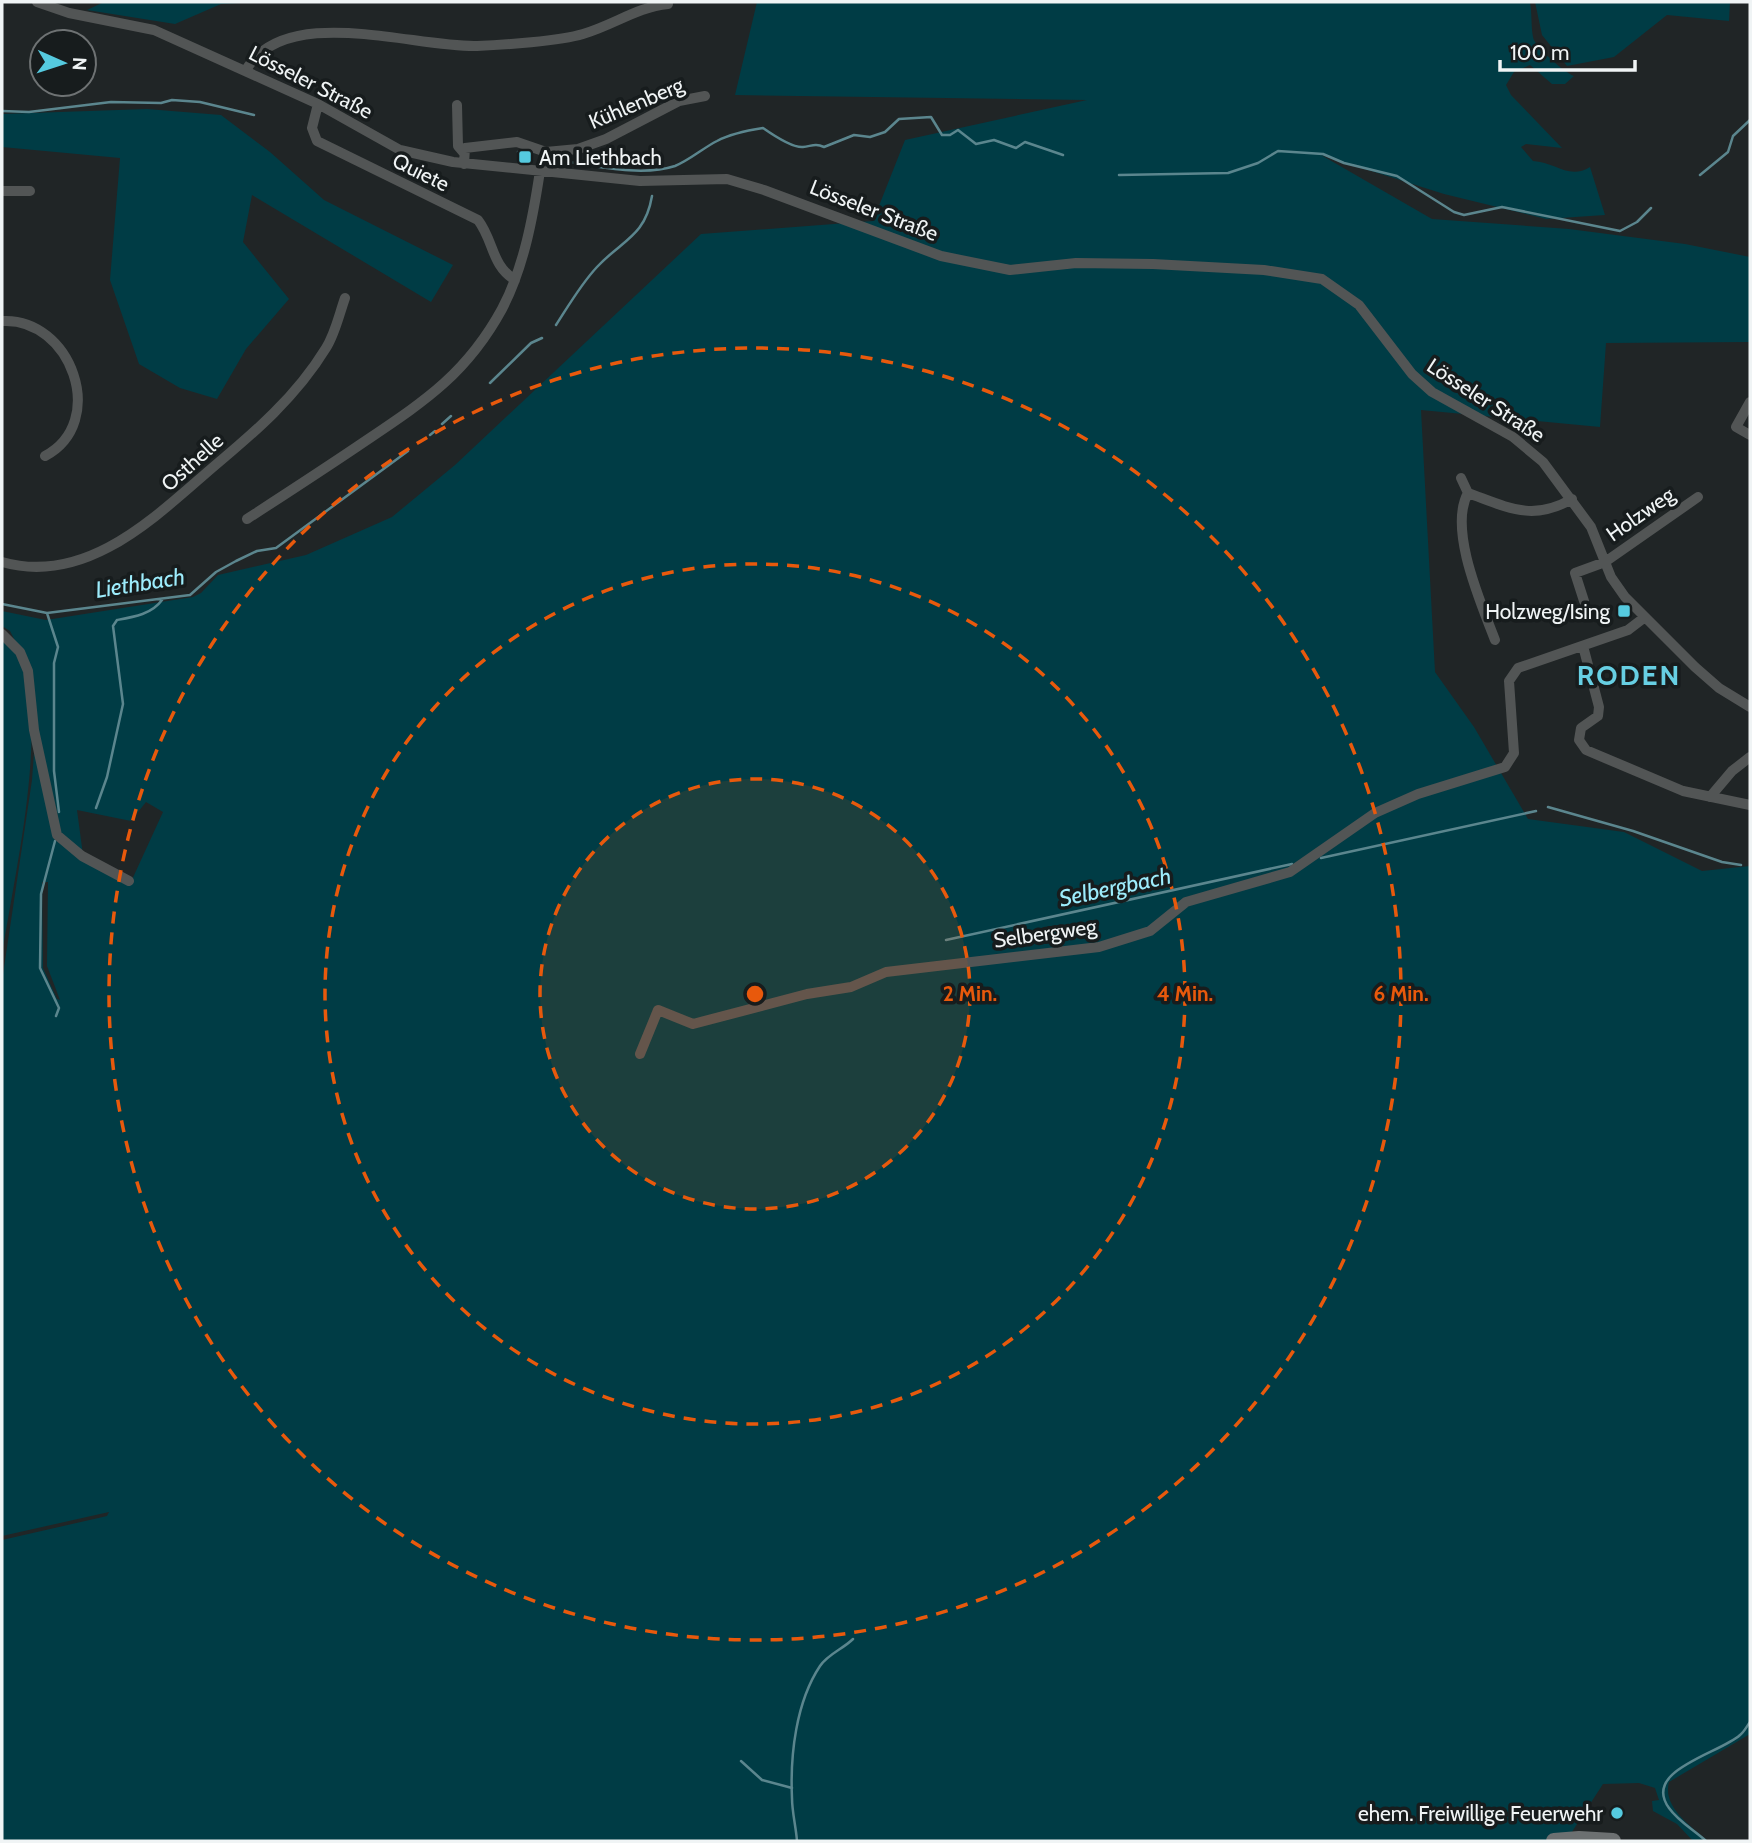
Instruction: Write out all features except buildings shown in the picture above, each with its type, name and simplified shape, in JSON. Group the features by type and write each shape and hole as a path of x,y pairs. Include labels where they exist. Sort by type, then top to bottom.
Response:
{"main road":[{"path":"1554,1841 1613,1841"}],"street":[{"name":"Lösseler Straße","path":"37,2 76,15 154,30 246,69 318,104 400,150 540,171 647,182 727,179 764,190 942,256 1010,270 1076,263 1153,264 1264,270 1322,279 1359,305 1412,374 1432,392 1522,443 1548,467 1591,527 1616,587 1719,688 1750,707"},
{"path":"246,69 253,57 272,43 290,36 377,33 476,46 583,34 645,6 668,4"},
{"name":"Kühlenberg","path":"464,159 465,148 477,145 517,142 546,152 578,149 607,139 679,101 705,96"},
{"name":"Quiete","path":"318,104 312,128 317,141 478,220 486,230 494,259 502,272 514,280"},
{"path":"457,105 458,146 464,159"},
{"path":"247,519 419,407 456,374 485,338 514,280 533,212 540,171"},
{"path":"2,191 30,191"},
{"name":"Osthelle","path":"2,562 14,566 56,565 89,557 122,542 168,510 269,419 303,382 328,345 345,299"},
{"path":"2,321 23,322 41,330 59,347 73,371 77,386 77,415 58,449 45,456"},
{"path":"1750,402 1736,427 1750,435"},
{"path":"1461,478 1468,493 1521,512 1544,510 1572,499"},
{"path":"1468,493 1462,504 1463,533 1475,586 1495,640"},
{"name":"Holzweg","path":"1605,562 1698,497"},
{"path":"1584,601 1575,573 1605,562"},
{"name":"Selbergweg","path":"640,1054 658,1010 693,1024 807,994 851,987 886,972 1098,947 1150,931 1186,902 1290,872 1375,813 1418,794 1505,767 1514,753 1515,737 1509,701 1509,681 1518,668 1628,630 1645,618"},
{"path":"2,634 20,652 28,671 34,730 57,835 82,856 129,881"},
{"path":"1583,646 1599,707 1598,716 1581,728 1579,740 1586,750 1683,791 1750,805"},
{"path":"1710,797 1732,771 1750,757"}],"shaded area":[{"path":"104,2 255,2 221,4 175,24 87,10"},
{"path":"757,2 1530,2 1535,41 1551,59 1574,76 1565,84 1552,84 1530,65 1514,72 1506,85 1511,95 1562,148 1526,144 1521,147 1533,161 1575,172 1590,167 1605,215 1546,219 1444,194 1321,155 1432,219 1569,229 1685,244 1750,257 1750,342 1606,343 1600,427 1421,410 1435,672 1474,727 1528,819 1624,832 1702,871 1750,866 1750,1734 1669,1782 1668,1791 1674,1808 1708,1841 1693,1841 1677,1824 1653,1811 1652,1801 1659,1800 1655,1788 1639,1783 1603,1784 1568,1838 1548,1841 2,1841 2,1540 107,1516 109,1512 2,1536 2,981 32,780 35,740 54,835 80,859 130,884 163,812 146,802 131,821 77,810 83,855 59,834 36,728 30,670 10,631 2,626 2,611 46,620 193,597 201,593 218,575 306,555 392,517 455,465 701,234 873,221 905,140 1087,100 735,95","holes":["42,882 48,882 47,966 60,1000 57,999 43,968"]},
{"path":"1535,2 1730,2 1729,21 1667,15 1614,57 1567,66 1542,35"},
{"path":"147,109 221,115 270,152 324,200 453,265 431,302 252,195 243,242 289,299 246,349 217,399 180,388 139,364 110,280 120,158 2,147 2,114"},
{"path":"2,637 19,657 25,672 32,737 26,812 2,955"}],"waterway":[{"path":"2,111 29,112 111,102 161,103 172,100 200,102 254,115"},
{"path":"563,161 619,170 648,171 675,166 722,139 752,130 763,128 799,147 824,147 854,135 870,137 885,132 899,119 931,117 942,135 950,135 958,130 976,144 994,140 1016,148 1025,142 1063,155"},
{"path":"1700,175 1728,152 1733,136 1750,120"},
{"path":"1119,175 1228,173 1258,163 1278,151 1323,154 1344,163 1397,176 1454,212 1464,215 1502,207 1620,231 1637,222 1651,208"},
{"path":"518,152 532,153"},
{"name":"Liethbach","path":"556,325 591,274 631,237 644,221 652,196"},
{"name":"Liethbach","path":"490,383 531,343 542,338"},
{"name":"Liethbach","path":"442,424 451,416"},
{"name":"Liethbach","path":"430,435 435,431"},
{"name":"Liethbach","path":"2,604 47,613 190,595 216,572 236,561 257,551 276,548 408,451"},
{"path":"96,808 107,777 123,704 113,626 117,620 148,612 162,600"},
{"path":"47,613 58,647 54,663 54,771 59,812"},
{"name":"Selbergbach","path":"1548,807 1633,831 1722,862 1741,865"},
{"name":"Selbergbach","path":"1321,858 1536,811"},
{"path":"55,841 41,894 40,968 59,1008 56,1016"},
{"name":"Selbergbach","path":"946,940 1292,864"},
{"path":"797,1841 792,1781 800,1712 820,1666 853,1639"},
{"path":"1706,1841 1669,1808 1663,1795 1666,1783 1687,1764 1740,1735 1750,1722"},
{"path":"741,1761 762,1780 792,1788"}],"place":[{"name":"Am Liethbach","path":"525,157"},
{"name":"Holzweg/Ising","path":"1624,611"},
{"name":"ehem. Freiwillige Feuerwehr","path":"1617,1813"}],"district":[{"name":"RODEN","path":"1629,675"}]}
